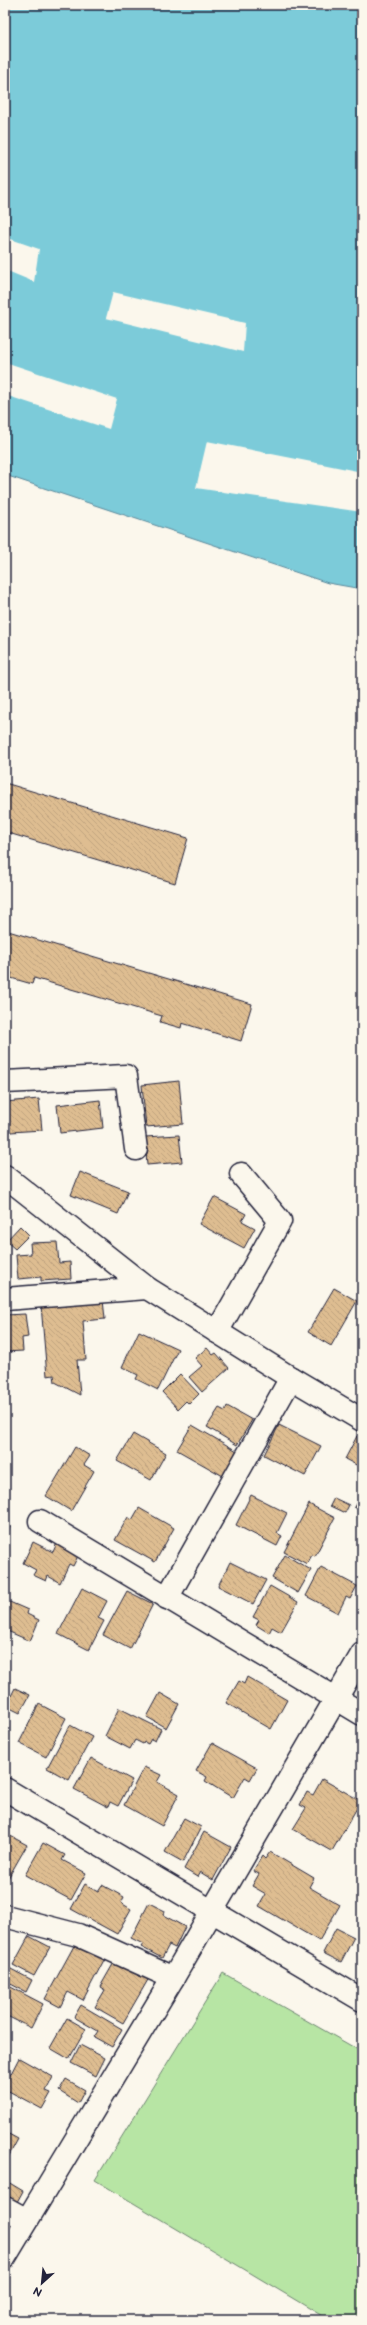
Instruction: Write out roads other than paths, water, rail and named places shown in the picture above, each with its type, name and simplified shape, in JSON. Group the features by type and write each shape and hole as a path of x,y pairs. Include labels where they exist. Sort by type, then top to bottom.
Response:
{"street":[{"path":"5,1082 126,1076 136,1149"},
{"path":"217,1332 280,1221 241,1174"},
{"path":"5,1176 148,1288 291,1378 362,1420"},
{"path":"5,1299 148,1288"},
{"path":"167,1598 291,1378"},
{"path":"40,1521 362,1714"},
{"path":"5,2257 173,1978 362,1654"},
{"path":"5,1789 362,2000"},
{"path":"5,1916 78,1935 173,1978"},
{"path":"5,2208 27,2220"}],"water":[{"path":"5,5 362,5 362,589 328,583 5,475"}]}
